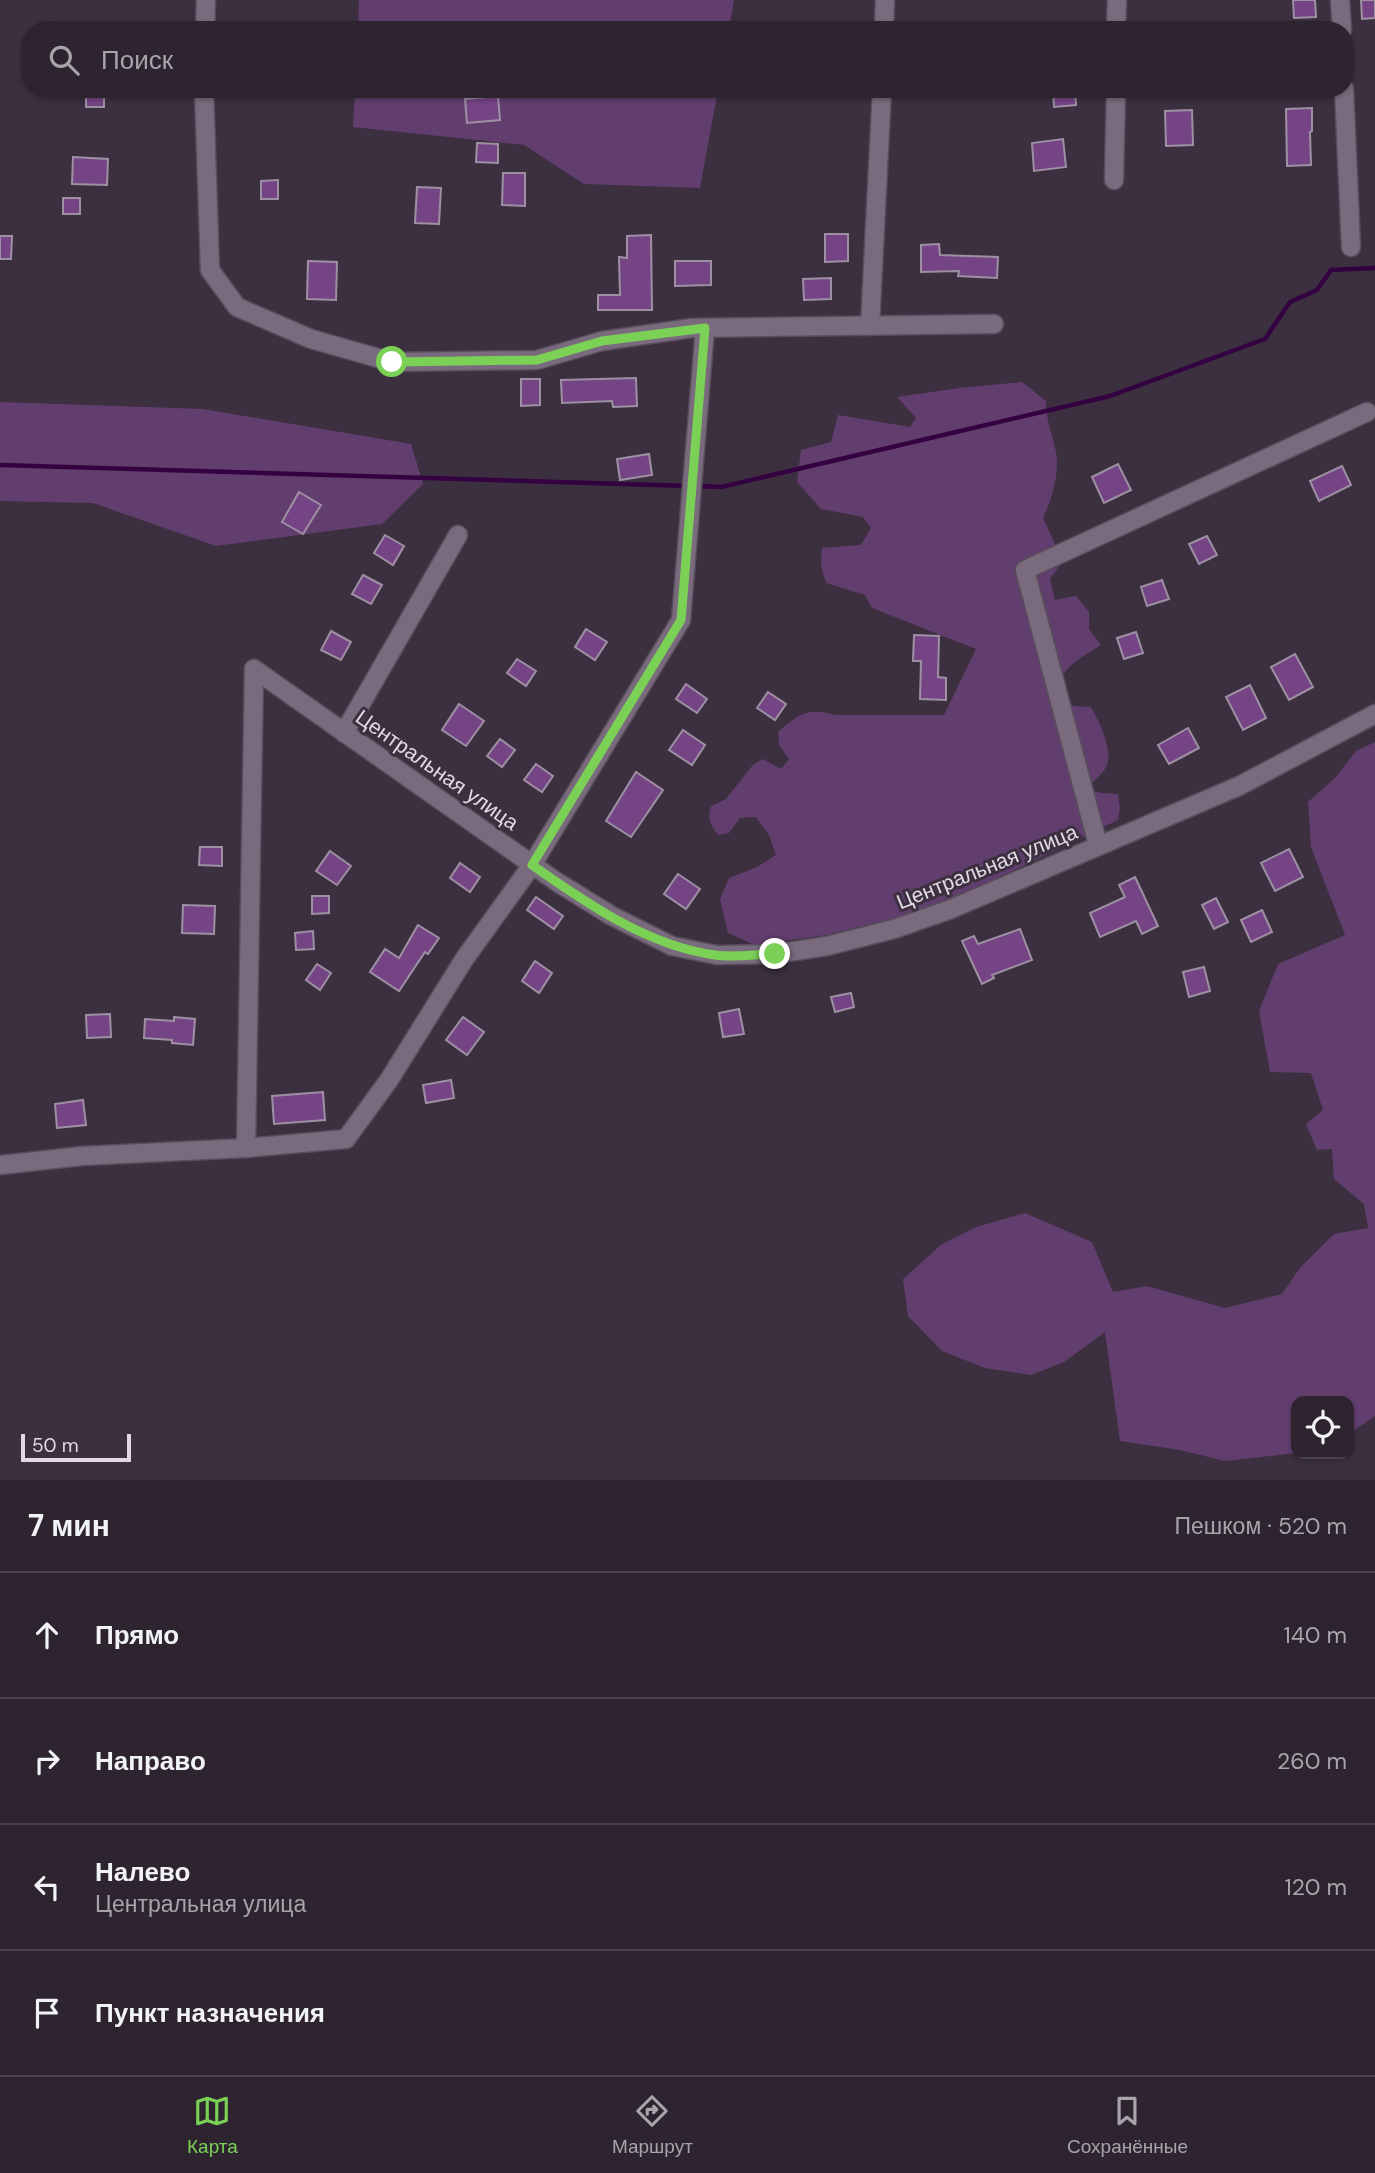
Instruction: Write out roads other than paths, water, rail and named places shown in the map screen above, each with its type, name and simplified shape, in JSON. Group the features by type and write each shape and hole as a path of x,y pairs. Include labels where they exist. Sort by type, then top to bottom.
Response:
{"street":[{"path":"205,21 206,0"},
{"path":"884,21 885,0"},
{"path":"1116,21 1117,0"},
{"path":"1340,0 1341,21"},
{"path":"204,98 210,270 237,307 312,339 392,362 537,360 602,341 705,328 994,324"},
{"path":"870,327 882,98"},
{"path":"1114,180 1115,98"},
{"path":"1344,98 1351,247"},
{"path":"0,1165 346,1139 389,1080 465,958 532,865 681,620 705,328"},
{"path":"1098,845 1025,570 1367,412"},
{"path":"344,733 458,535"},
{"name":"Центральная улица","path":"246,1148 254,669 532,865 612,916 672,946 717,956 775,954 827,946 894,929 951,909 1239,786 1375,714"}],"waterway":[{"path":"697,486 721,487 1110,396 1265,339 1290,302 1317,290 1331,270 1375,268"},
{"path":"0,465 689,486"}]}
